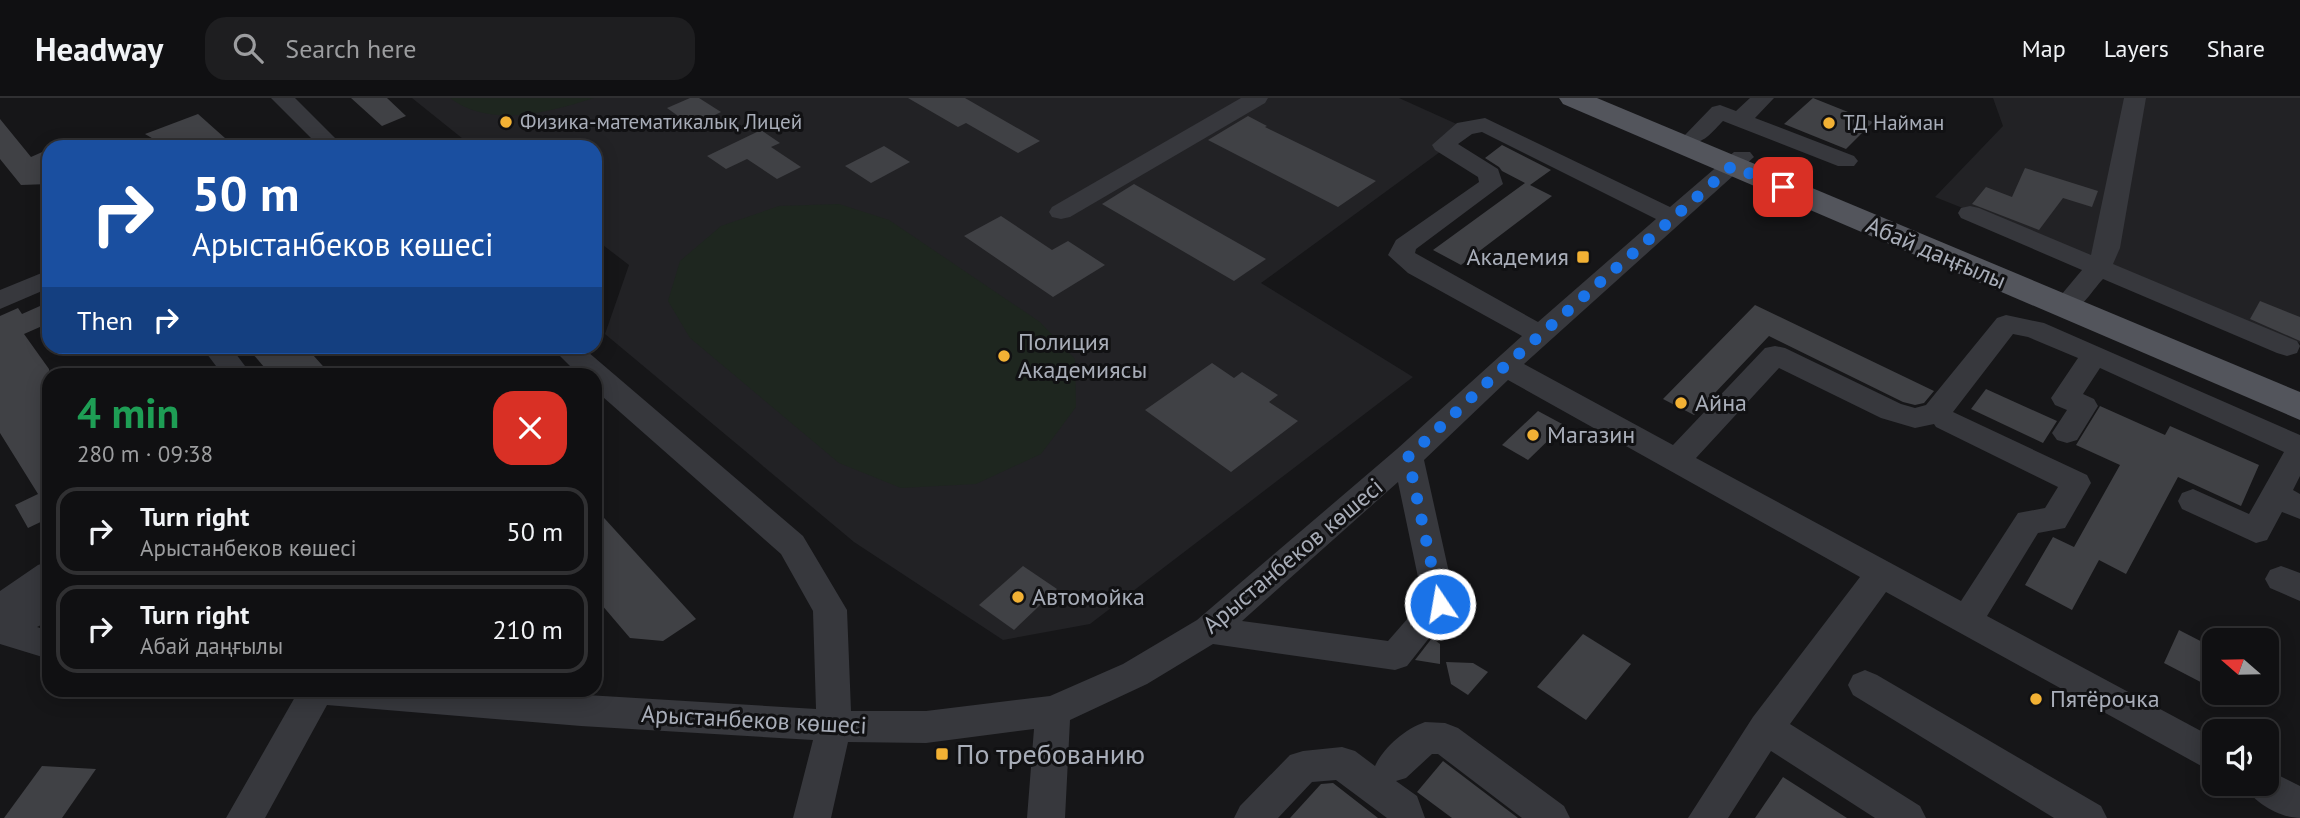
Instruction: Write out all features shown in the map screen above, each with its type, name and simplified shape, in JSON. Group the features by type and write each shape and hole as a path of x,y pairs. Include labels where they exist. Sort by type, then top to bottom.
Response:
{"main road":[{"name":"Абай даңғылы","path":"1573,98 1737,161 2068,302 2300,407"},
{"name":"Абай даңғылы","path":"1601,98 1694,137 1737,161"},
{"name":"Абай даңғылы","path":"2068,302 2300,392"}],"street":[{"path":"282,98 326,140"},
{"path":"1061,212 1257,98"},
{"path":"1739,120 1763,98"},
{"path":"2068,302 2098,268 2107,248 2135,98"},
{"path":"1694,137 1720,112 1846,161"},
{"path":"1541,335 1417,267 1401,255 1405,246 1491,184 1490,174 1443,145 1465,128 1485,125 1673,218"},
{"name":"Арыстанбеков көшесі","path":"409,697 581,711 834,726 926,727 1053,711 1135,674 1209,630 1408,457 1505,366 1737,161"},
{"path":"1970,213 2287,347"},
{"path":"0,300 42,281"},
{"path":"220,354 231,368"},
{"path":"572,354 588,368"},
{"path":"2045,468 2084,406 2065,398 2095,355 2300,449 2287,501 2256,531 2193,501"},
{"path":"1505,366 2202,750"},
{"path":"602,380 792,545 830,610 834,726 811,818"},
{"path":"1946,420 2076,483 2054,520 2029,521 1967,620"},
{"path":"1209,630 1395,656 1440,604 1408,457"},
{"path":"1707,818 1766,728 1881,573"},
{"path":"0,609 42,579"},
{"path":"0,630 42,609"},
{"path":"0,630 42,643"},
{"path":"1865,685 2065,812"},
{"path":"245,818 313,697"},
{"path":"1046,818 1053,711"},
{"path":"1766,728 1907,818"},
{"path":"1393,766 1425,738 1445,739 1551,818"},
{"path":"1253,818 1303,768 1342,763 1409,815"},
{"path":"2279,793 2300,805"}],"lane":[{"path":"1676,461 1775,355 1891,411 1915,418 1936,413 2006,324 2034,329 2095,355"}],"shaded area":[{"name":"Полиция Академиясы","path":"412,98 1399,98 1470,130 1261,283 1413,377 1090,624 1003,640 854,542 605,334 629,265 602,244 602,140 464,140"},
{"path":"450,98 594,98 540,112 502,115 484,113"},
{"path":"1993,98 2300,98 2300,343 1935,197 2003,126"},
{"path":"839,204 889,220 1040,322 1075,359 1076,407 1041,454 976,484 901,488 839,463 690,338 668,301 680,261 721,226 779,206"}],"building":[{"path":"351,98 387,98 406,116 382,126"},
{"path":"690,98 699,98 721,112 692,126 667,108"},
{"path":"908,98 965,98 1040,141 1018,153 966,123 958,127"},
{"name":"ТД Найман","path":"1813,98 1873,122 1846,149 1784,124"},
{"path":"198,114 227,140 155,140 145,134"},
{"path":"1248,116 1267,126 1265,127 1376,181 1338,207 1208,140"},
{"path":"0,119 31,157 42,152 42,184 21,185 0,159"},
{"path":"761,130 780,143 771,147 801,167 777,179 747,159 726,169 707,156"},
{"path":"1502,145 1551,170 1530,185 1552,196 1461,265 1433,250 1525,183 1485,158"},
{"path":"884,146 910,162 871,183 845,166"},
{"path":"2025,168 2098,191 2092,207 2063,198 2039,230 1972,204 1986,187 2012,197"},
{"path":"1134,184 1266,259 1234,281 1102,204"},
{"path":"1001,216 1052,250 1068,241 1105,265 1053,297 964,236"},
{"path":"2260,301 2300,317 2300,341 2250,319"},
{"path":"1755,305 1934,391 1924,403 1915,405 1903,402 1769,336 1694,415 1663,399"},
{"path":"40,306 42,309 42,326 24,334 48,368 42,368 42,521 28,528 15,505 38,494 0,433 0,316 18,308 22,314"},
{"path":"253,354 312,354 325,368 265,368"},
{"path":"1212,363 1234,378 1242,372 1278,395 1269,402 1298,421 1231,472 1145,410"},
{"path":"1986,389 2057,421 2043,443 1971,409"},
{"path":"2100,406 2165,435 2170,426 2259,465 2241,506 2178,477 2126,574 2099,560 2072,610 2025,585 2053,537 2074,547 2120,465 2076,445"},
{"name":"Магазин","path":"1538,411 1564,425 1528,460 1502,445"},
{"path":"602,516 696,619 663,641 630,638 602,605"},
{"name":"Автомойка","path":"1023,566 1057,589 1014,630 979,605"},
{"path":"2179,630 2202,642 2202,683 2164,663"},
{"path":"1583,634 1631,664 1586,720 1537,687"},
{"path":"1432,638 1440,644 1440,664 1415,660"},
{"path":"1446,662 1473,663 1488,672 1468,695 1451,684"},
{"path":"1443,761 1518,818 1452,818 1417,792"},
{"path":"42,766 96,769 62,818 4,818"},
{"path":"1783,777 1847,818 1755,818"},
{"path":"1333,783 1378,818 1290,818 1321,784"}],"place":[{"name":"Физика-математикалық Лицей","path":"506,122"},
{"name":"ТД Найман","path":"1829,123"},
{"name":"Академия","path":"1583,257"},
{"name":"Полиция Академиясы","path":"1004,356"},
{"name":"Айна","path":"1681,403"},
{"name":"Магазин","path":"1533,435"},
{"name":"Автомойка","path":"1018,597"},
{"name":"Пятёрочка","path":"2036,699"},
{"name":"По требованию","path":"942,754"}],"route":[{"path":"1440,604 1408,457 1505,366 1732,166 1783,187"}]}
